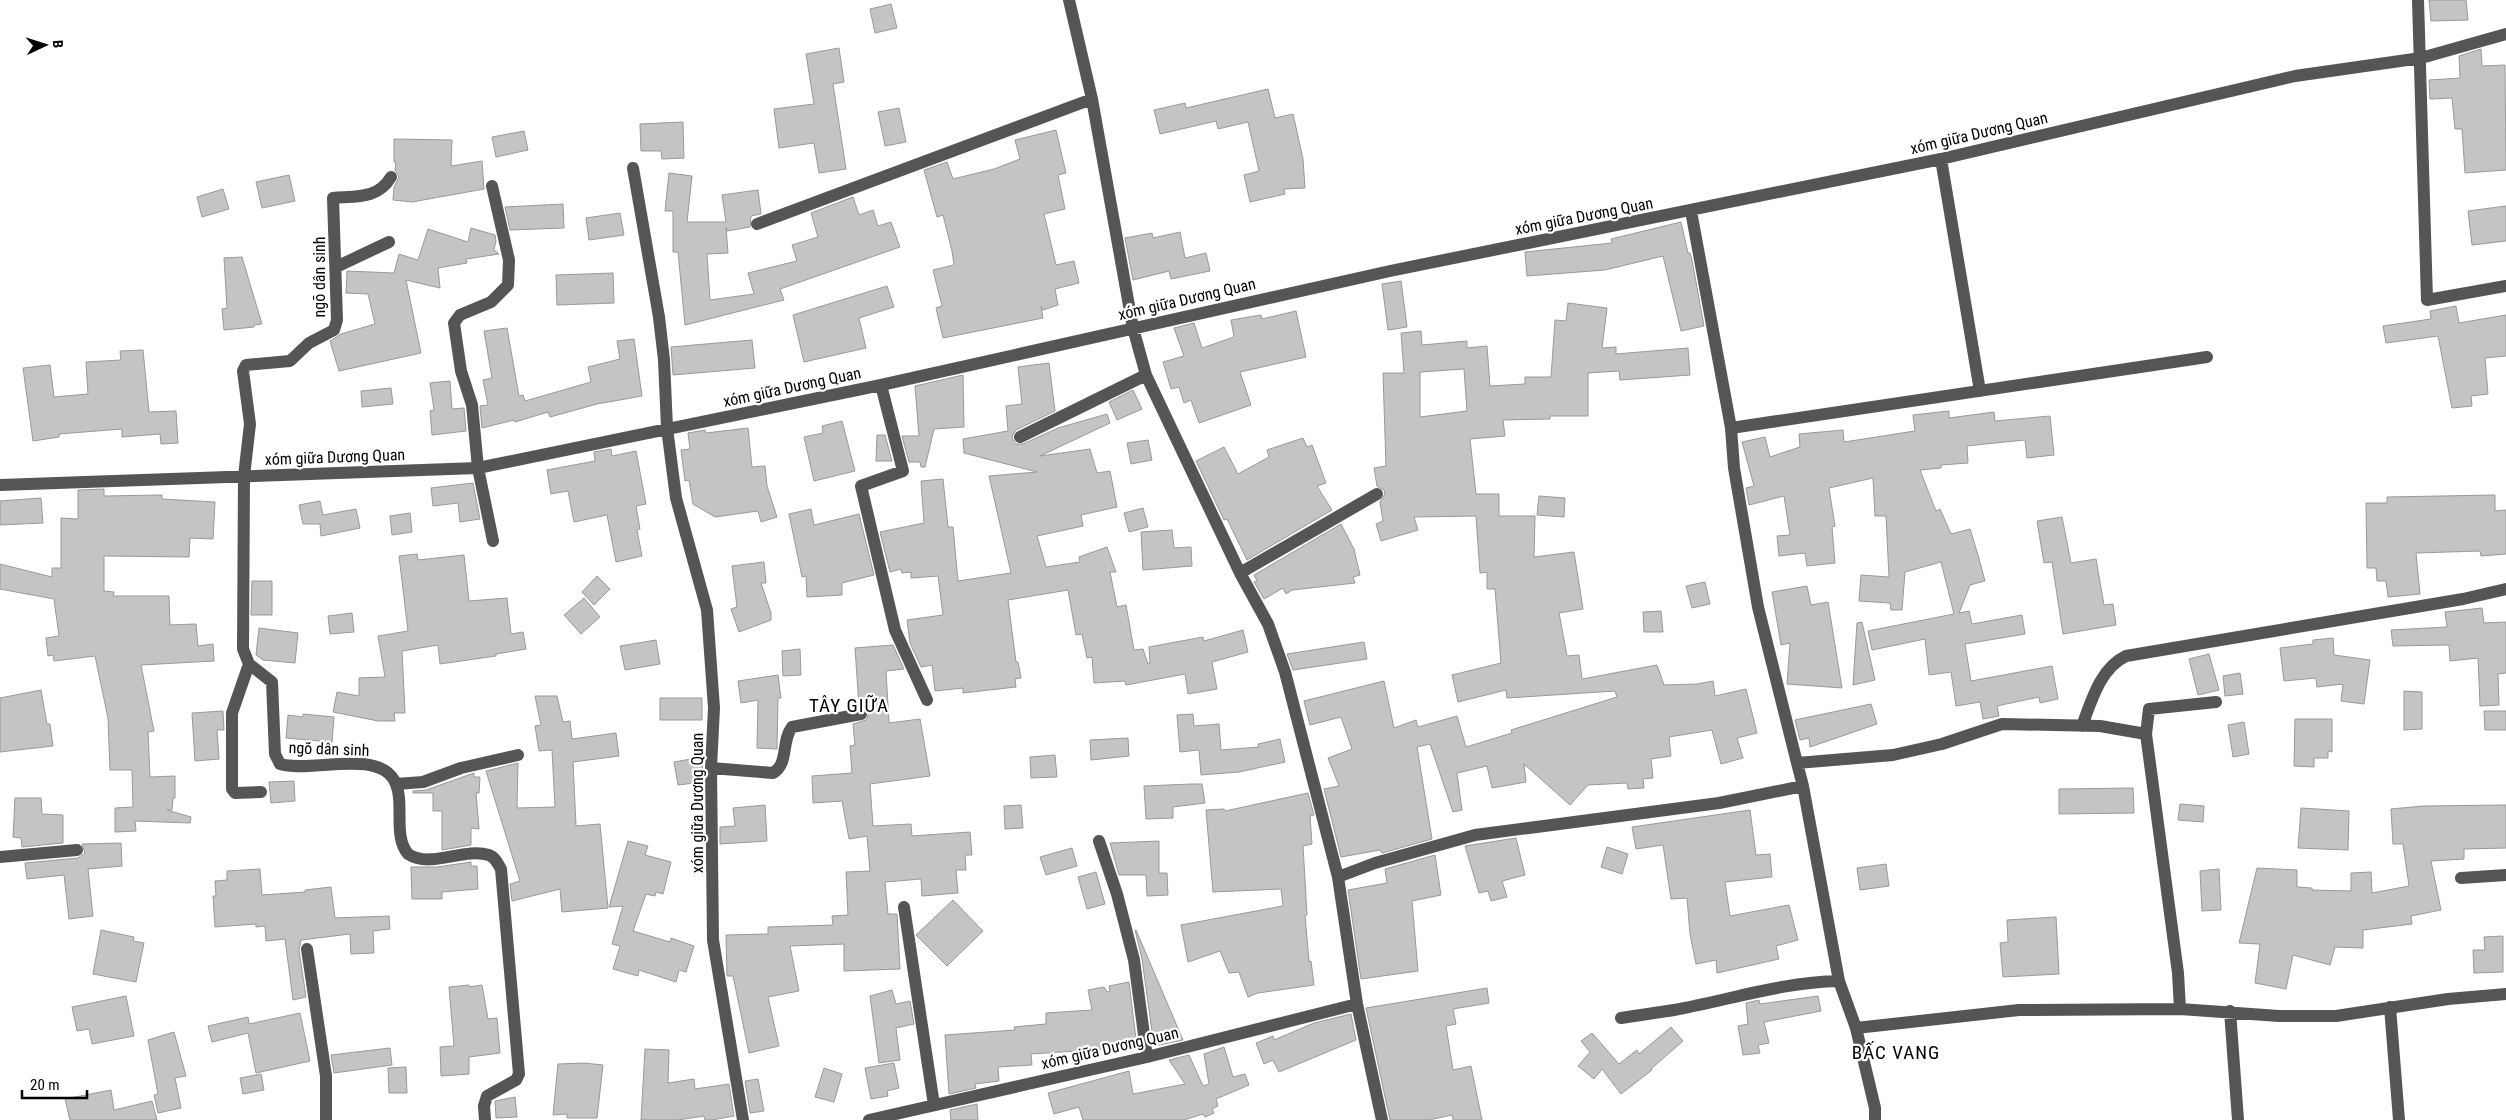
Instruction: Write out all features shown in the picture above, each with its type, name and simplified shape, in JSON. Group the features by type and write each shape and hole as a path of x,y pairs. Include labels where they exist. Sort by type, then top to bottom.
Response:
{"street":[{"path":"1069,0 1092,98 1133,328 1146,375 1240,573 1268,624 1277,650 1338,877 1357,1004 1382,1120"},
{"path":"2418,0 2427,300 2506,286"},
{"name":"xóm giữa Dương Quan","path":"0,485 478,468 666,428 732,417 1390,271 1941,159 2295,76 2421,58 2506,34"},
{"path":"757,224 1092,98"},
{"path":"1941,159 1980,391"},
{"name":"xóm giữa Dương Quan","path":"633,168 659,317 664,360 666,428 676,498 707,610 714,708 712,768 713,940 743,1120"},
{"name":"ngõ dân sinh","path":"391,177 385,188 374,194 333,198 338,320 334,330 309,343 290,361 246,365 243,371 250,424 244,476 243,649 249,664 272,682 275,754 280,764 299,766 331,764 372,765 391,774 396,784"},
{"path":"492,186 509,260 508,284 491,302 460,315 454,323 461,371 472,405 478,468 493,541"},
{"path":"1691,211 1731,428 1734,468 1758,607 1804,786 1839,981 1856,1028 1875,1108 1875,1120"},
{"path":"336,267 389,242"},
{"path":"1731,428 2207,357"},
{"path":"1020,438 1146,375"},
{"path":"880,385 903,471 861,486 895,630 927,700"},
{"path":"1240,573 1377,494"},
{"path":"2082,726 2100,682 2120,659 2126,656 2178,645 2463,599 2506,589"},
{"path":"249,664 232,713 232,789 236,793 261,792"},
{"path":"2180,1008 2178,973 2146,734 2149,709 2216,702"},
{"path":"712,768 773,773 781,765 786,738 792,727 861,714"},
{"path":"1797,762 1892,755 1942,744 2002,724 2082,726 2146,734"},
{"path":"485,1120 484,1106 487,1096 516,1080 519,1074 501,869 495,859 489,855 475,854 419,859 408,854 402,838 396,784 423,782 461,768 518,755"},
{"path":"1338,877 1375,863 1475,835 1719,804 1804,786"},
{"path":"1098,841 1117,894 1134,960 1147,1057"},
{"path":"0,857 77,850"},
{"path":"2461,878 2506,875"},
{"path":"904,907 934,1105"},
{"path":"307,950 326,1076 326,1120"},
{"path":"1621,1018 1765,990 1814,982 1839,981"},
{"path":"1856,1028 2019,1010 2180,1008 2279,1016 2336,1016 2390,1007 2506,994"},
{"name":"xóm giữa Dương Quan","path":"869,1120 1147,1057 1357,1004"},
{"path":"2390,1007 2399,1120"},
{"path":"2230,1012 2238,1120"}],"building":[{"path":"2429,0 2466,0 2468,20 2431,21"},
{"path":"891,4 897,28 875,33 870,9"},
{"path":"839,48 844,82 833,84 846,169 819,173 814,143 779,148 774,109 814,104 806,54"},
{"path":"2481,49 2482,66 2505,65 2506,170 2465,173 2462,129 2455,129 2452,98 2430,99 2429,80 2460,78 2459,56"},
{"path":"1268,89 1275,118 1293,114 1303,159 1305,188 1284,189 1285,194 1250,202 1244,175 1259,171 1248,122 1218,129 1216,121 1160,134 1154,110 1185,103 1186,108"},
{"path":"899,108 906,142 885,146 878,112"},
{"path":"683,122 684,158 662,159 661,151 641,151 640,124"},
{"path":"1056,130 1066,173 1058,175 1065,209 1044,214 1056,265 1074,261 1079,283 1055,289 1058,305 1043,310 1041,306 1043,318 943,338 936,308 942,306 933,270 954,265 943,215 937,217 924,170 947,162 953,179 994,169 1020,159 1015,140"},
{"path":"524,131 528,150 496,157 492,137"},
{"path":"394,139 452,140 451,166 482,161 484,189 412,202 393,200 394,187 399,177 395,170"},
{"path":"669,173 692,176 687,222 726,222 722,195 758,190 761,214 751,216 750,227 727,231 726,227 728,253 707,254 710,300 754,294 748,273 797,261 792,245 818,237 811,213 853,197 859,215 873,210 878,226 891,222 900,247 780,289 784,300 685,325 678,252 673,252 673,211 665,211"},
{"path":"289,175 295,201 262,208 256,182"},
{"path":"223,189 229,209 202,217 197,197"},
{"path":"563,204 564,228 510,230 505,207"},
{"path":"2506,206 2506,241 2472,245 2468,211"},
{"path":"620,213 624,235 589,240 586,218"},
{"path":"1681,222 1688,253 1690,253 1692,260 1704,326 1681,331 1663,256 1605,270 1527,276 1525,252 1612,243 1611,239"},
{"path":"471,228 495,235 494,250 499,254 466,259 467,263 438,268 440,288 406,280 421,353 339,371 330,341 341,334 375,324 368,294 346,293 347,271 394,273 399,254 418,260 428,229 468,242"},
{"path":"1180,232 1185,258 1206,253 1210,271 1171,279 1169,271 1133,280 1125,238 1152,233 1153,238"},
{"path":"242,257 262,324 254,325 254,327 224,330 222,309 227,308 224,258"},
{"path":"613,273 614,303 557,305 556,275"},
{"path":"1401,281 1407,327 1388,330 1382,284"},
{"path":"887,286 894,307 859,318 866,348 804,362 793,315"},
{"path":"1568,303 1607,308 1602,348 1616,347 1616,354 1688,348 1690,375 1620,380 1619,371 1588,373 1588,416 1550,416 1550,419 1503,420 1505,436 1470,439 1476,494 1499,494 1499,516 1535,516 1534,557 1574,552 1583,609 1559,613 1567,656 1579,655 1582,679 1657,665 1664,685 1697,684 1713,681 1715,696 1746,689 1757,733 1737,738 1743,758 1721,764 1712,730 1669,737 1671,756 1651,759 1653,778 1643,779 1644,788 1628,789 1627,783 1588,785 1570,805 1524,764 1526,782 1492,788 1487,766 1457,773 1462,810 1453,812 1430,744 1417,747 1432,839 1382,853 1380,850 1341,857 1324,789 1339,786 1328,758 1352,749 1341,717 1310,725 1304,701 1384,681 1394,728 1416,720 1418,727 1457,716 1466,747 1512,733 1511,730 1617,697 1615,691 1507,698 1506,690 1458,702 1452,675 1501,663 1495,589 1487,589 1487,572 1480,573 1476,516 1414,517 1418,530 1381,541 1376,524 1383,521 1380,502 1385,494 1384,490 1377,486 1374,468 1386,466 1383,373 1404,373 1401,333 1421,331 1422,345 1467,341 1467,348 1487,346 1490,386 1525,384 1525,377 1551,377 1555,320 1566,321","holes":["1464,369 1467,411 1420,417 1420,372"]},
{"path":"2456,306 2459,323 2506,315 2506,356 2485,358 2488,394 2471,396 2472,406 2452,408 2438,336 2386,343 2383,326 2431,319 2430,311"},
{"path":"1296,311 1306,357 1240,372 1251,405 1199,423 1191,400 1184,403 1179,387 1171,389 1163,362 1184,356 1174,328 1194,323 1202,348 1234,337 1231,320 1261,315 1262,319"},
{"path":"507,328 519,396 523,395 525,401 591,382 588,367 620,359 617,341 634,339 642,396 597,404 550,417 548,412 515,422 514,420 482,428 480,406 488,405 483,380 492,378 484,331"},
{"path":"752,340 755,368 673,375 671,347"},
{"path":"143,350 149,412 176,411 178,443 161,444 160,434 122,437 122,429 59,434 59,437 33,441 23,368 50,365 54,397 88,394 86,362 121,360 120,351"},
{"path":"1049,363 1055,411 1016,430 1012,436 1013,440 1016,444 1023,444 1058,428 1107,414 1110,423 1040,456 1090,449 1097,473 1110,471 1117,507 1081,515 1083,526 1037,536 1046,567 1080,562 1079,557 1107,547 1116,572 1110,572 1117,607 1126,605 1134,650 1143,649 1148,664 1150,663 1149,647 1203,637 1204,641 1243,630 1248,652 1212,662 1217,689 1188,694 1185,674 1126,685 1125,681 1094,683 1092,657 1087,658 1082,634 1076,635 1068,590 1008,600 1016,662 1018,662 1021,678 1015,679 1016,687 963,693 963,688 935,691 932,665 921,667 910,643 907,620 943,615 938,576 911,578 911,572 902,573 901,569 890,572 880,532 924,523 921,481 943,479 948,527 953,527 958,581 1011,573 989,476 1037,472 964,453 963,439 1008,431 1006,406 1022,404 1018,367"},
{"path":"963,375 964,427 934,429 925,467 921,467 920,462 909,462 902,436 919,436 915,386"},
{"path":"450,381 452,409 464,408 466,431 432,435 430,411 434,410 430,383"},
{"path":"391,388 393,404 362,407 361,391"},
{"path":"1133,390 1142,409 1117,420 1109,402"},
{"path":"1949,411 1949,418 1994,412 1995,421 2050,416 2054,455 2027,458 2025,440 1967,446 1968,463 1941,465 1941,468 1920,470 1936,511 1940,509 1951,534 1970,529 1978,555 1985,581 1970,585 1959,613 1969,611 1972,624 2022,615 2025,634 1965,644 1971,681 2052,666 2058,699 2040,703 2039,697 1997,706 1999,716 1983,719 1980,702 1956,706 1951,672 1929,675 1925,639 1872,650 1868,631 1954,614 1941,562 1905,572 1902,610 1891,610 1890,603 1859,601 1861,575 1889,577 1886,516 1875,516 1873,478 1829,488 1835,526 1832,527 1835,563 1807,566 1805,553 1779,556 1777,536 1790,535 1784,496 1749,505 1746,488 1754,486 1742,442 1765,437 1770,457 1800,447 1799,434 1843,430 1844,442 1915,431 1913,415"},
{"path":"842,421 855,471 814,481 804,437 823,433 822,426"},
{"path":"748,428 752,467 765,466 767,486 777,517 761,522 758,511 715,517 693,504 689,480 685,481 681,450 690,449 688,433 705,430 706,433"},
{"path":"877,435 885,435 892,461 876,461"},
{"path":"1303,438 1307,447 1312,445 1326,483 1317,486 1332,510 1247,560 1227,519 1224,520 1196,461 1224,447 1238,474 1269,457 1267,450"},
{"path":"1148,440 1152,460 1131,464 1127,443"},
{"path":"611,449 612,456 636,451 646,504 636,506 640,529 637,530 642,556 616,562 607,515 574,522 568,491 551,494 547,470 595,461 594,452"},
{"path":"473,483 480,519 460,522 458,503 433,506 431,488"},
{"path":"104,489 104,496 162,495 162,499 215,502 213,539 190,538 189,557 104,556 104,591 114,592 113,596 169,596 170,625 196,624 198,646 213,644 214,661 141,665 154,731 148,732 150,777 175,776 175,798 173,798 172,810 167,810 191,817 190,823 135,821 136,831 115,832 115,808 133,807 132,770 110,770 108,718 95,656 54,661 53,655 48,656 46,638 59,636 54,599 0,589 0,564 52,577 52,568 61,568 61,518 78,519 78,490"},
{"path":"2495,495 2495,511 2506,510 2506,554 2481,556 2480,551 2416,553 2420,594 2388,597 2386,581 2377,581 2376,568 2367,568 2366,503 2387,503 2387,497"},
{"path":"1539,496 1565,498 1564,517 1537,515"},
{"path":"41,498 43,523 0,525 0,501"},
{"path":"320,501 323,515 356,509 360,528 321,536 320,524 303,524 299,505"},
{"path":"1143,508 1148,527 1129,532 1124,513"},
{"path":"811,509 814,525 859,514 874,575 842,583 842,595 807,597 806,576 802,577 789,514"},
{"path":"410,513 412,532 392,535 390,516"},
{"path":"2062,517 2071,563 2096,559 2104,605 2113,604 2116,625 2063,634 2052,562 2044,563 2037,521"},
{"path":"1341,524 1354,549 1360,575 1353,577 1355,583 1292,590 1286,594 1283,588 1264,599 1254,582 1257,581 1254,575"},
{"path":"1172,530 1174,548 1191,547 1192,566 1143,570 1141,532"},
{"path":"417,554 418,560 464,555 469,601 507,598 511,634 523,632 526,649 496,654 496,656 440,664 438,645 402,651 405,713 394,713 395,721 378,721 333,712 337,692 359,696 359,678 385,677 378,636 408,631 399,556"},
{"path":"764,562 766,583 761,583 771,613 771,620 739,632 731,609 737,607 732,566"},
{"path":"597,576 610,589 594,605 582,592"},
{"path":"252,581 272,581 272,615 251,615"},
{"path":"1705,582 1710,604 1692,608 1686,586"},
{"path":"1807,586 1811,605 1828,602 1842,688 1787,684 1790,643 1781,645 1772,592"},
{"path":"584,598 600,617 581,634 564,615"},
{"path":"2482,608 2484,623 2506,622 2506,673 2498,674 2499,705 2480,706 2478,658 2450,661 2449,645 2393,646 2391,630 2447,627 2445,612"},
{"path":"1661,611 1663,632 1644,632 1643,612"},
{"path":"352,613 354,632 330,634 328,616"},
{"path":"1862,622 1875,680 1853,685 1857,623"},
{"path":"259,628 298,633 295,663 263,660 256,655"},
{"path":"2333,638 2334,655 2370,660 2364,704 2341,701 2343,684 2317,687 2316,678 2284,681 2280,648 2313,644 2313,640"},
{"path":"656,640 660,664 625,670 620,646"},
{"path":"1364,642 1367,659 1293,670 1287,654"},
{"path":"893,645 904,669 886,671 889,723 920,719 930,776 870,784 873,826 911,824 912,836 970,832 972,855 965,855 966,870 956,870 958,893 922,896 921,879 885,882 888,914 897,914 900,969 844,971 844,944 790,946 799,991 768,997 779,1046 749,1053 733,976 727,976 726,935 768,934 768,927 833,925 832,916 848,915 846,872 870,871 867,836 849,839 842,801 813,803 812,776 852,773 850,746 855,745 853,724 866,720 869,713 864,707 859,706 855,648"},
{"path":"800,649 801,675 783,676 782,651"},
{"path":"2209,654 2219,690 2198,695 2189,659"},
{"path":"2240,673 2243,694 2225,696 2223,676"},
{"path":"778,675 781,698 778,698 777,749 757,748 758,700 741,703 738,681"},
{"path":"41,690 47,724 50,724 53,746 0,752 0,698"},
{"path":"2404,691 2422,692 2422,729 2404,730"},
{"path":"535,696 557,696 563,722 570,721 572,739 616,733 619,756 573,762 576,826 600,824 608,908 562,912 560,889 512,901 510,884 520,881 486,771 518,763 517,808 555,807 552,750 539,751 535,726 541,725"},
{"path":"660,698 702,698 702,720 660,720"},
{"path":"1871,704 1877,724 1810,747 1809,738 1800,740 1795,720"},
{"path":"223,711 224,730 217,730 219,759 195,761 192,713"},
{"path":"2484,711 2506,711 2506,730 2485,730"},
{"path":"303,714 334,717 332,742 286,738 288,715 303,717"},
{"path":"1193,714 1194,726 1219,724 1221,750 1259,747 1258,744 1280,739 1285,762 1239,772 1201,775 1199,750 1180,752 1177,715"},
{"path":"2295,719 2332,719 2332,752 2328,751 2328,758 2314,758 2314,767 2294,766"},
{"path":"2244,722 2249,754 2233,757 2228,725"},
{"path":"1128,738 1129,756 1091,760 1090,740"},
{"path":"1055,755 1057,777 1031,778 1030,757"},
{"path":"702,757 703,782 678,785 674,762"},
{"path":"474,773 474,777 480,777 479,793 476,793 479,829 471,828 471,845 442,850 442,811 433,811 433,793 413,793 413,791 426,790"},
{"path":"294,781 295,801 271,803 269,782"},
{"path":"1202,784 1205,803 1173,807 1173,818 1146,819 1144,786"},
{"path":"2133,788 2134,813 2059,814 2059,789"},
{"path":"1308,793 1314,815 1310,816 1312,844 1303,846 1307,915 1305,915 1309,962 1311,961 1314,985 1258,993 1248,997 1239,972 1229,973 1220,951 1188,962 1181,925 1283,906 1281,889 1213,892 1206,810 1224,809 1225,811"},
{"path":"15,798 41,798 42,814 63,815 63,843 22,847 21,838 13,837"},
{"path":"2180,804 2204,806 2203,822 2178,820"},
{"path":"765,805 767,841 720,844 720,827 735,826 733,808"},
{"path":"1021,805 1023,828 1005,829 1004,806"},
{"path":"2506,805 2506,848 2464,849 2464,859 2431,861 2441,910 2411,916 2412,924 2363,930 2363,948 2335,947 2330,965 2293,955 2286,989 2255,983 2260,944 2239,943 2257,868 2297,870 2297,887 2312,888 2312,890 2351,891 2351,873 2371,872 2372,893 2409,886 2403,844 2393,844 2391,809 2423,806"},
{"path":"2301,808 2349,811 2348,850 2298,848"},
{"path":"1750,810 1756,855 1770,854 1772,877 1725,882 1730,916 1789,905 1798,940 1776,946 1779,959 1717,973 1716,960 1696,964 1690,934 1687,898 1671,899 1663,845 1636,849 1632,827"},
{"path":"1516,838 1525,875 1502,881 1507,897 1491,901 1488,891 1479,893 1465,846"},
{"path":"628,841 648,846 645,855 671,862 663,894 656,892 655,896 646,894 633,931 670,942 671,938 694,946 686,972 679,970 676,982 639,970 638,976 613,969 620,946 612,944 623,906 609,907"},
{"path":"1159,841 1159,873 1167,873 1168,895 1147,896 1146,875 1119,875 1110,843"},
{"path":"121,843 122,866 88,869 93,916 69,919 64,875 27,879 25,863 78,858 85,853 82,844"},
{"path":"1607,847 1628,854 1622,874 1601,867"},
{"path":"1072,848 1077,866 1046,875 1040,857"},
{"path":"1435,855 1441,895 1412,901 1418,971 1361,979 1348,890 1387,883 1385,869"},
{"path":"471,862 471,866 477,866 478,889 442,892 442,899 412,899 411,867 437,867"},
{"path":"1886,864 1889,886 1860,890 1857,868"},
{"path":"260,869 262,895 305,892 305,890 331,887 335,918 389,916 390,929 373,931 374,953 351,954 350,934 301,940 299,950 306,997 293,1000 285,939 266,941 265,926 256,927 256,924 215,927 213,896 216,896 215,881 227,880 227,871"},
{"path":"2219,869 2221,910 2202,911 2200,871"},
{"path":"1096,872 1105,904 1087,909 1078,877"},
{"path":"953,900 983,931 947,966 916,935"},
{"path":"2056,917 2059,974 2003,977 2000,943 2008,942 2007,920"},
{"path":"101,930 134,937 133,941 144,943 136,982 93,974"},
{"path":"1135,930 1183,1040 1154,1046 1142,959"},
{"path":"2503,936 2503,972 2474,973 2473,950 2485,950 2484,937"},
{"path":"1129,982 1137,1047 1031,1054 1032,1065 998,1067 999,1081 975,1084 976,1088 949,1094 945,1035 1015,1030 1014,1027 1046,1024 1046,1013 1092,1010 1088,990 1104,987 1107,992 1110,991 1109,986"},
{"path":"469,985 469,987 482,985 488,1019 497,1018 500,1053 469,1057 469,1074 441,1076 440,1047 454,1046 449,987"},
{"path":"1487,988 1489,1003 1453,1009 1456,1024 1446,1026 1453,1070 1471,1066 1482,1120 1453,1120 1452,1115 1429,1120 1390,1120 1366,1008"},
{"path":"892,990 896,1004 910,1001 914,1024 896,1028 900,1060 879,1063 870,996"},
{"path":"126,996 134,1036 92,1044 89,1029 77,1031 72,1007"},
{"path":"1818,996 1821,1011 1764,1022 1769,1043 1758,1045 1760,1053 1743,1055 1738,1026 1748,1024 1746,1003 1759,1000 1760,1004"},
{"path":"300,1013 310,1061 256,1073 248,1033 212,1042 208,1026 248,1017 249,1024"},
{"path":"1351,1014 1356,1040 1279,1072 1273,1060 1264,1064 1256,1043 1273,1036 1274,1040 1314,1023"},
{"path":"1671,1027 1683,1041 1652,1070 1621,1094 1602,1069 1594,1079 1578,1066 1590,1052 1581,1041 1592,1033 1619,1064 1637,1050 1639,1054"},
{"path":"174,1032 186,1076 175,1078 181,1108 158,1113 154,1095 158,1094 148,1040"},
{"path":"1224,1047 1233,1077 1245,1074 1249,1085 1216,1099 1218,1106 1212,1109 1214,1113 1205,1117 1203,1114 1184,1120 1083,1120 1079,1107 1054,1114 1048,1093 1129,1071 1133,1094 1185,1084 1169,1060 1189,1055 1203,1086 1209,1084 1204,1054"},
{"path":"390,1048 392,1065 334,1073 331,1055"},
{"path":"645,1049 669,1050 668,1083 694,1079 695,1089 729,1084 734,1116 712,1120 705,1120 704,1116 678,1120 641,1120"},
{"path":"584,1063 603,1065 597,1118 567,1118 567,1114 553,1115 558,1064"},
{"path":"894,1063 899,1088 887,1091 888,1096 871,1099 865,1068"},
{"path":"406,1067 407,1093 389,1093 388,1068"},
{"path":"824,1068 842,1074 834,1102 815,1097"},
{"path":"261,1074 264,1090 243,1094 240,1078"},
{"path":"758,1079 764,1111 750,1113 745,1081"},
{"path":"111,1090 114,1110 152,1101 157,1120 70,1120 65,1099"},
{"path":"515,1097 517,1117 496,1118 495,1101"},
{"path":"977,1104 978,1120 951,1120 950,1110"}],"district":[{"name":"TÂY GIỮA","path":"849,705"},
{"name":"BẤC VANG","path":"1896,1052"}]}
